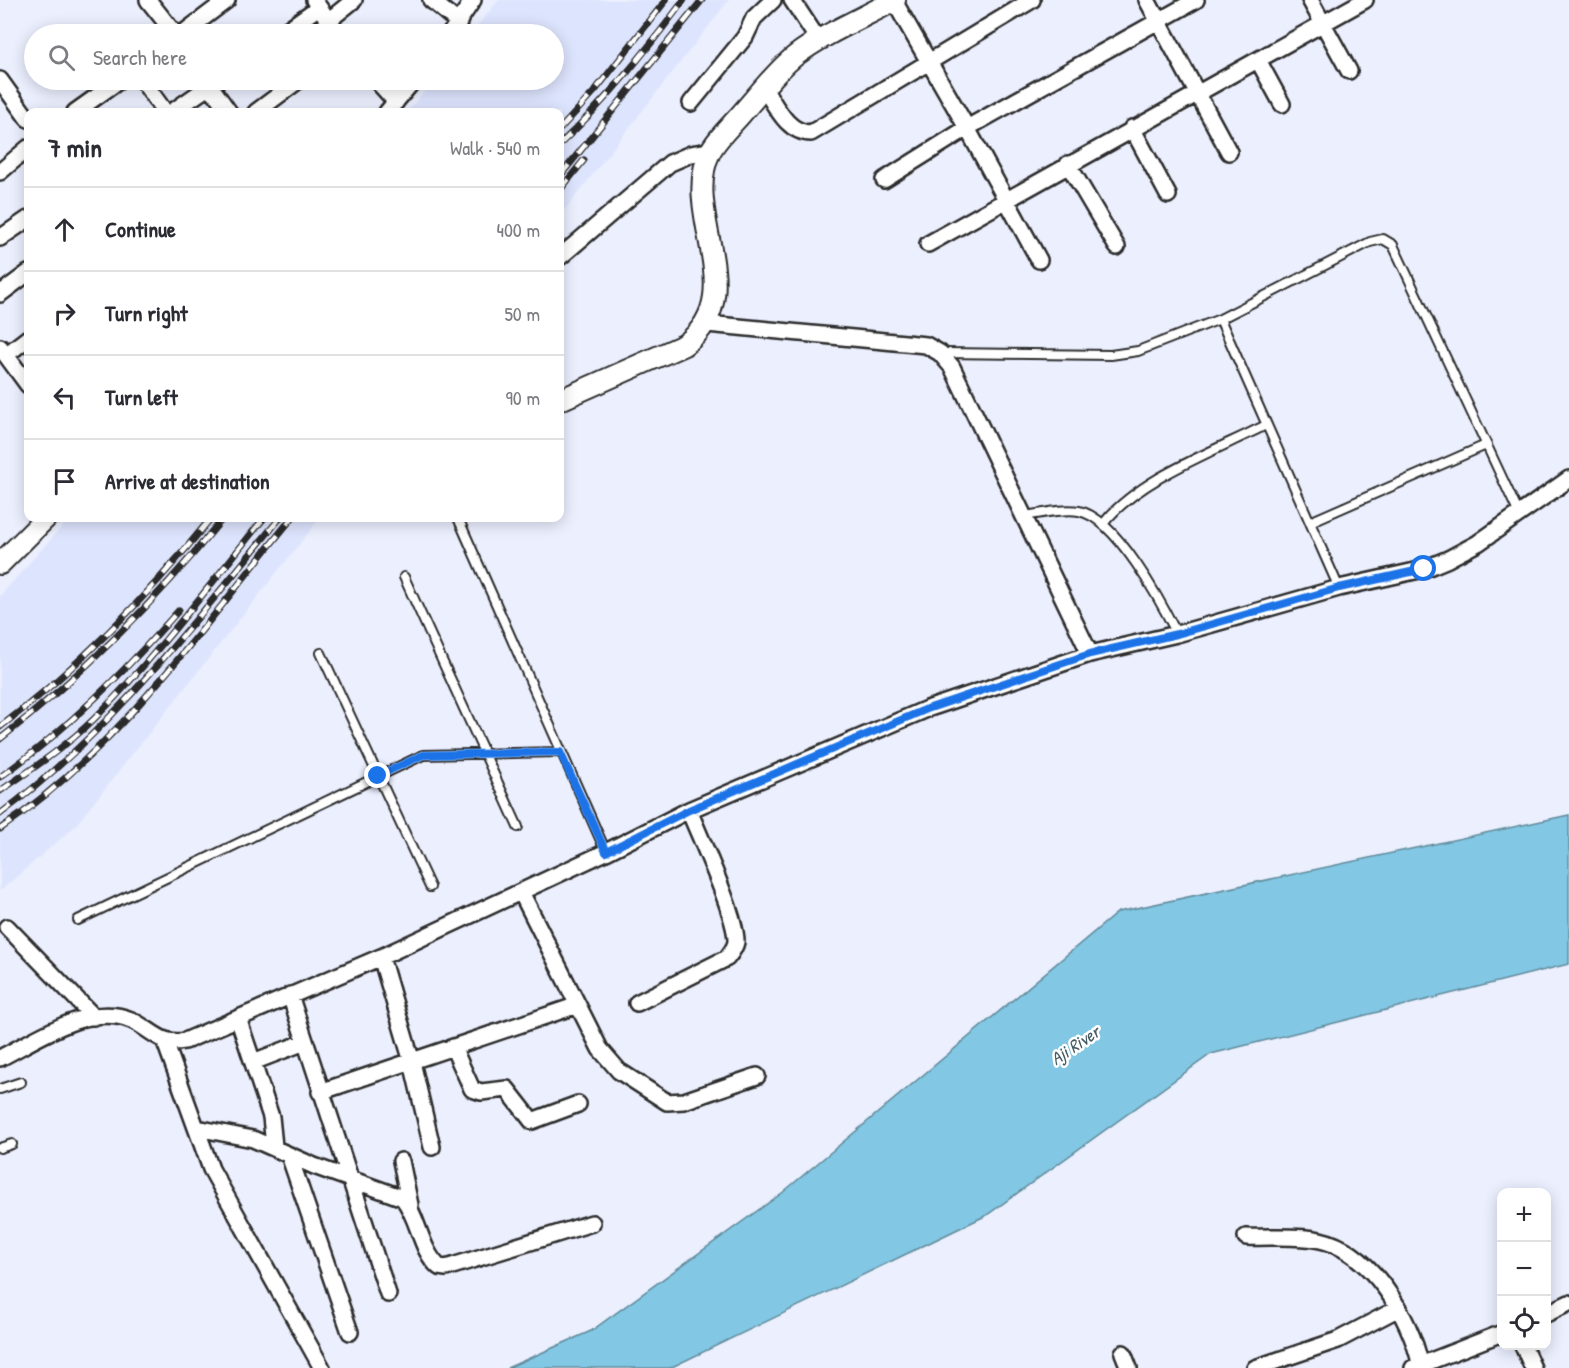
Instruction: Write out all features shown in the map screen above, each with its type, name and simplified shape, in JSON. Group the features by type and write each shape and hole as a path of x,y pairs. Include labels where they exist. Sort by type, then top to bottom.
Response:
{"street":[{"path":"148,0 167,24"},
{"path":"195,24 227,0"},
{"path":"328,21 354,0"},
{"path":"431,0 450,24"},
{"path":"457,24 473,0"},
{"path":"691,103 744,37 754,18 773,0"},
{"path":"792,0 819,41"},
{"path":"564,398 684,345 699,335 707,324 715,294 703,183 710,151 795,56 895,0 1040,260"},
{"path":"764,88 791,127 801,133 811,133 1032,0"},
{"path":"1147,0 1229,152"},
{"path":"884,180 967,128 1196,0"},
{"path":"1310,0 1350,71"},
{"path":"928,244 1196,92 1323,25 1365,0"},
{"path":"293,24 317,4 330,24"},
{"path":"1258,60 1282,104"},
{"path":"0,80 24,113"},
{"path":"94,107 110,90"},
{"path":"149,90 162,108"},
{"path":"177,108 200,90"},
{"path":"216,90 227,108"},
{"path":"261,108 286,90"},
{"path":"382,90 392,107 406,90"},
{"path":"1132,128 1168,195"},
{"path":"0,172 24,151"},
{"path":"564,254 670,163 691,154 710,151"},
{"path":"1068,164 1117,247"},
{"path":"0,238 24,222"},
{"path":"0,294 24,276"},
{"path":"707,324 927,345 940,353 952,367 1090,654"},
{"path":"24,340 3,351 24,380"},
{"path":"0,1058 59,1028 94,1017 129,1019 165,1042 184,1041 381,957 606,852 689,810 927,709 1090,654 1177,634 1339,588 1424,569 1448,559 1519,514 1569,478"},
{"path":"0,564 42,522"},
{"path":"637,1003 727,958 734,949 736,941 731,917 689,810"},
{"path":"521,892 578,1005 608,1059 619,1071 667,1102 684,1101 757,1076"},
{"path":"7,927 94,1017"},
{"path":"381,957 412,1062 432,1147"},
{"path":"290,995 387,1294"},
{"path":"320,1092 578,1005"},
{"path":"238,1018 271,1117 274,1146"},
{"path":"165,1042 210,1169 322,1368"},
{"path":"253,1062 304,1042"},
{"path":"453,1047 472,1089 481,1092 507,1089 532,1120 578,1104"},
{"path":"197,1128 226,1132 274,1146 289,1155 395,1193 410,1206"},
{"path":"289,1155 350,1332"},
{"path":"401,1161 410,1206 432,1259 439,1267 446,1268 592,1223"},
{"path":"1246,1237 1319,1240 1337,1246 1353,1256 1381,1283 1409,1325 1417,1366 1497,1335"},
{"path":"1551,1312 1569,1303"},
{"path":"1255,1368 1338,1340 1399,1308"},
{"path":"1525,1350 1533,1368"},
{"path":"1123,1353 1129,1368"}],"lane":[{"path":"940,353 1124,354 1138,351 1220,319 1370,242 1387,240 1393,245 1519,514"},
{"path":"1220,319 1339,588"},
{"path":"1103,524 1120,505 1140,489 1266,425"},
{"path":"1310,522 1486,445"},
{"path":"1024,516 1080,511 1103,524 1151,585 1177,634"},
{"path":"460,522 606,852"},
{"path":"404,576 518,827"},
{"path":"321,653 430,887"},
{"path":"78,920 423,755 560,752"},
{"path":"0,1089 21,1082"},
{"path":"0,1148 12,1144"}],"shaded area":[{"path":"499,0 729,0 564,211 564,108 410,108 426,90 564,90 564,24 479,24"},
{"path":"66,522 317,522 75,826 0,891 0,596"}],"water":[{"name":"Aji River","path":"1569,815 1569,964 1211,1054 987,1215 670,1368 507,1368 591,1331 782,1193 1118,912"}],"railway":[{"path":"564,125 594,92 666,0"},
{"path":"564,140 625,75 684,0"},
{"path":"564,171 702,0"},
{"path":"564,185 584,160"},
{"path":"0,727 58,680 112,629 163,575 208,522"},
{"path":"0,739 61,689 118,635 146,607 220,522"},
{"path":"0,791 61,748 95,718 161,645 261,522"},
{"path":"0,814 40,782 114,712 149,675 277,522"},
{"path":"0,829 43,797 121,724 192,643 289,522"},
{"path":"0,777 72,720 138,655 179,610"}],"route":[{"path":"378,776 423,755 560,752 606,852 689,810 927,709 1036,671 1090,654 1177,634 1339,588 1424,569"}]}
